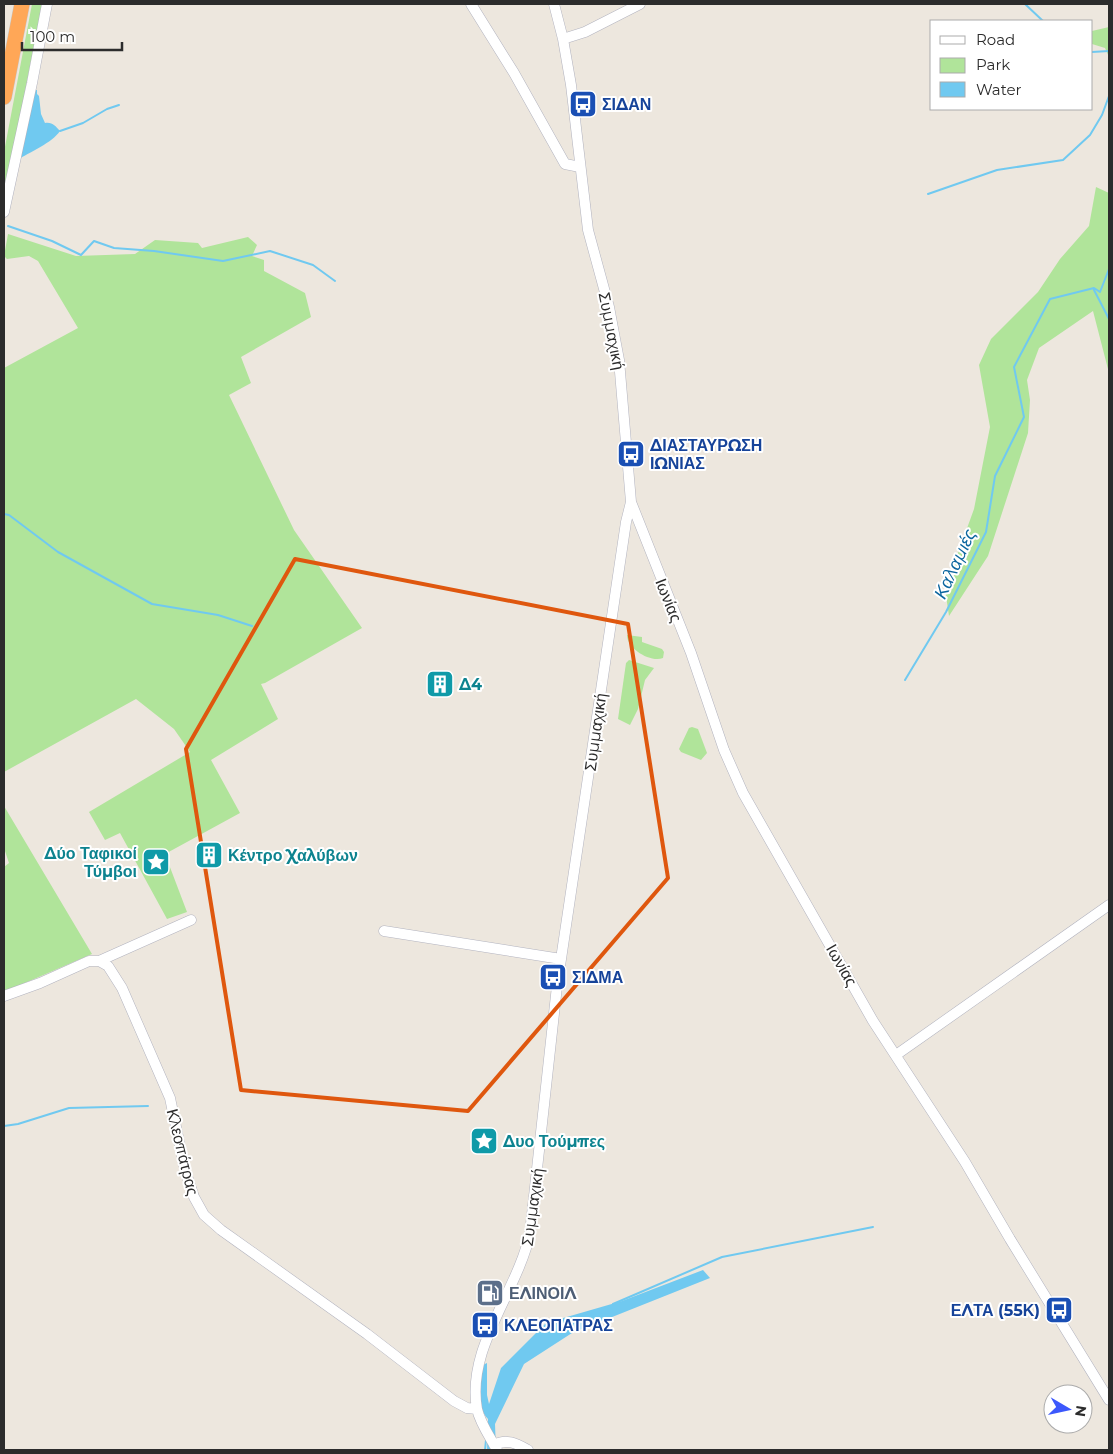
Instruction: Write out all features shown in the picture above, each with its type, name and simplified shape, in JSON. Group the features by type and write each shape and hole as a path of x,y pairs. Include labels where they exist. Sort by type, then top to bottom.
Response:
{"highway":[{"path":"4,97 22,4"}],"street":[{"path":"4,212 47,4"},
{"path":"471,4 514,73 565,164 580,167"},
{"name":"Συμμαχική","path":"496,1448 477,1409 476,1382 480,1361 490,1330 514,1281 530,1233 561,959 626,522 631,502 619,360 609,308 588,230 576,118 563,39 554,4"},
{"path":"563,39 585,32 640,4"},
{"name":"Ιωνίας","path":"631,502 697,669 724,750 744,793 873,1021 966,1162 1109,1400"},
{"path":"626,522 639,523"},
{"path":"896,1055 1109,905"},
{"path":"4,996 86,962 99,961 191,920"},
{"path":"384,931 561,959"},
{"name":"Κλεοπάτρας","path":"99,961 112,970 122,988 166,1090 172,1106 188,1181 197,1204 204,1215 222,1230 367,1334 454,1401 469,1409 477,1409"},
{"path":"496,1448 501,1442 510,1442 528,1450"}],"highlighted area":[{"path":"295,559 628,624 668,878 468,1111 241,1090 186,749"}],"green space":[{"path":"32,4 42,4 4,200 4,152"},
{"path":"1109,27 1109,57 1105,48 1093,44 1093,31"},
{"path":"1096,187 1109,193 1109,373 1093,311 1039,348 1027,380 1030,400 1028,433 988,556 949,616 945,589 974,509 990,427 979,365 991,339 1038,292 1060,259 1089,226"},
{"path":"8,234 76,256 135,254 155,240 198,243 202,248 248,237 257,245 252,256 264,260 264,271 305,293 311,317 241,357 251,383 229,395 294,530 362,628 261,684 278,719 211,760 240,813 165,854 187,912 167,919 120,833 105,840 89,812 190,752 174,729 136,699 4,772 4,368 78,328 38,261 29,256 7,259 4,256"},
{"path":"627,635 642,637 642,642 662,649 664,652 663,658 646,657 640,654 631,645"},
{"path":"629,660 654,668 645,680 638,709 630,725 618,719 626,663"},
{"path":"689,728 698,729 707,753 701,760 681,752 679,749"},
{"path":"4,806 92,954 4,992 4,867 9,863 4,848"}],"water":[{"path":"34,90 37,90 39,96 41,114 45,123 52,124 60,131 46,143 17,160"},
{"path":"703,1270 710,1278 572,1333 524,1364 495,1424 496,1450 487,1450 488,1419 481,1407 480,1401 483,1365 487,1363 487,1395 489,1404 501,1368 546,1323 622,1301"}],"waterway":[{"path":"1025,4 1042,20"},
{"path":"1093,52 1109,51"},
{"path":"928,194 997,170 1063,160 1090,135 1102,115 1109,96"},
{"path":"60,131 83,123 107,109 119,105"},
{"path":"8,226 52,241 81,255 94,241 114,248 154,251 223,261 270,251 313,265 335,281"},
{"name":"Καλαμιές","path":"905,680 946,612 986,532 995,476 1024,417 1014,367 1050,299 1094,288 1100,292 1109,269"},
{"name":"Καλαμιές","path":"1094,290 1109,319"},
{"path":"4,514 9,515 58,552 152,604 218,615 252,626"},
{"path":"4,1126 18,1124 69,1108 148,1106"},
{"path":"613,1304 722,1257 873,1227"},
{"path":"485,1450 486,1440"}],"place":[{"name":"ΣΙΔΑΝ","path":"583,104"},
{"name":"ΔΙΑΣΤΑΥΡΩΣΗ ΙΩΝΙΑΣ","path":"631,454"},
{"name":"Δ4","path":"440,684"},
{"name":"Κέντρο Χαλύβων","path":"209,855"},
{"name":"Δύο Ταφικοί Τύμβοι","path":"156,862"},
{"name":"ΣΙΔΜΑ","path":"553,977"},
{"name":"Δυο Τούμπες","path":"484,1141"},
{"name":"ΕΛΙΝΟΙΛ","path":"490,1293"},
{"name":"ΕΛΤΑ (55Κ)","path":"1059,1310"},
{"name":"ΚΛΕΟΠΑΤΡΑΣ","path":"485,1325"}]}
